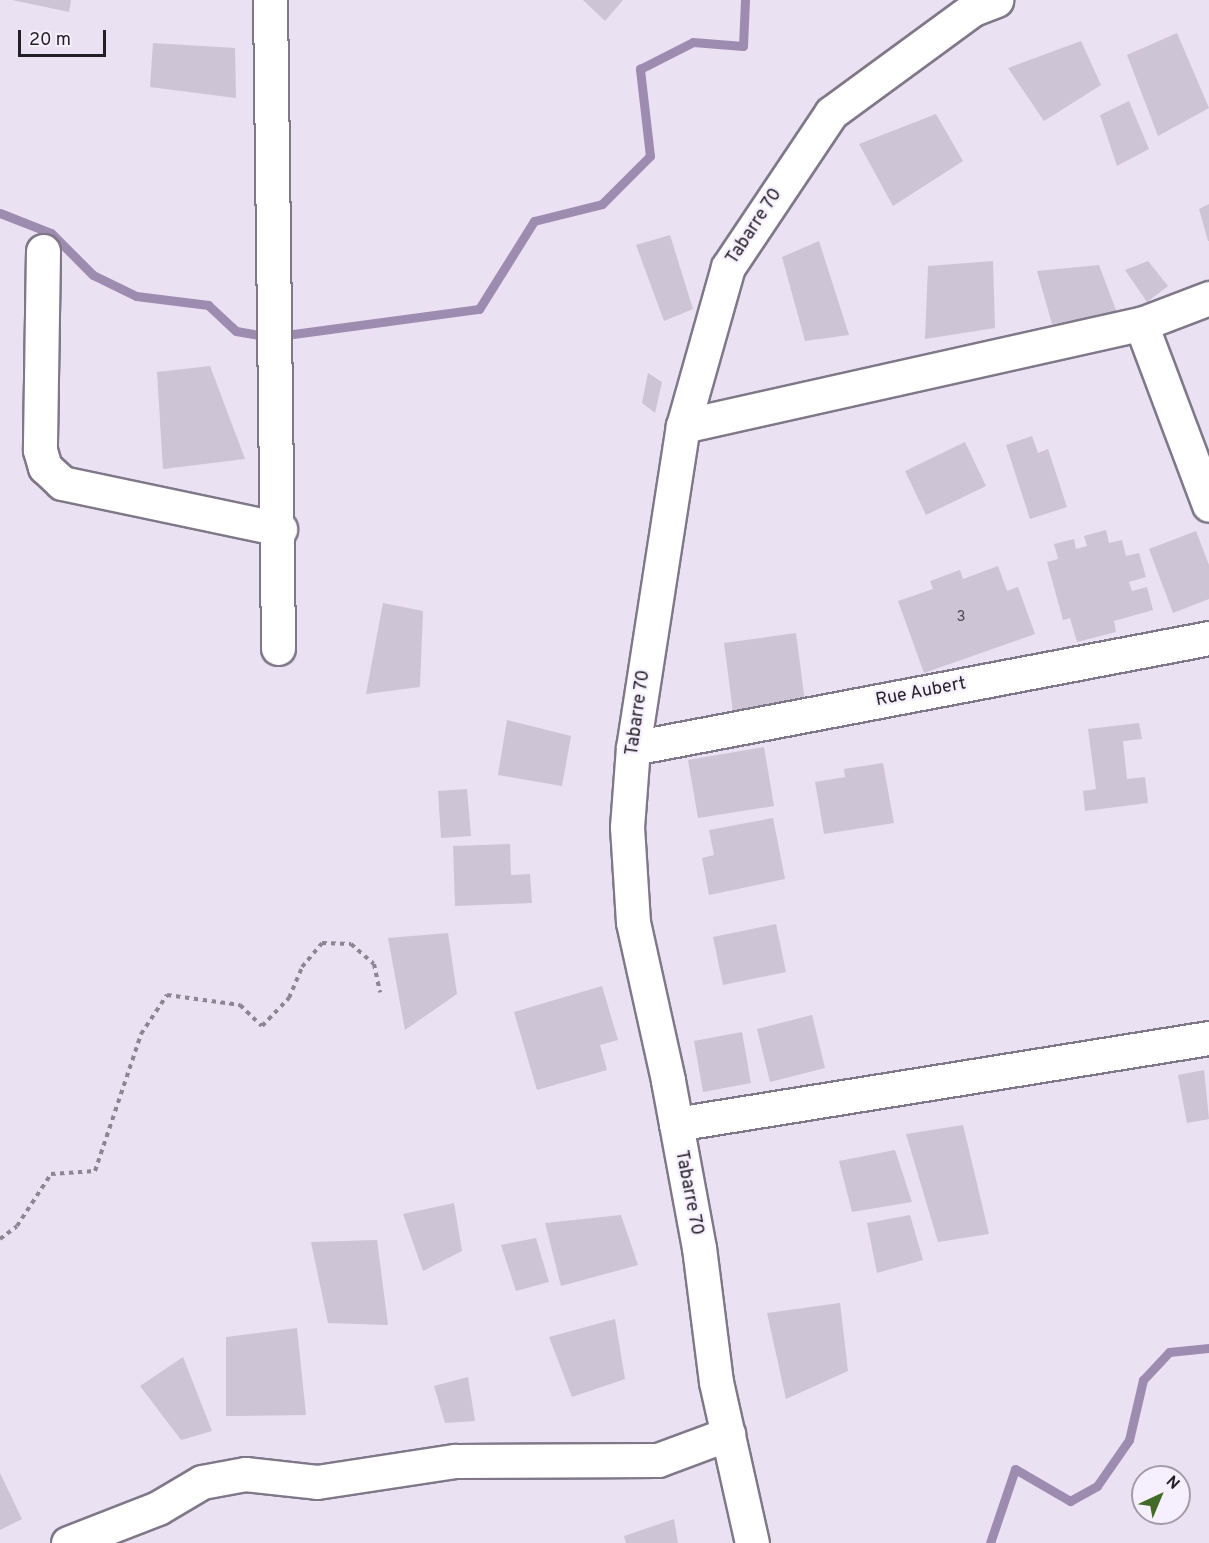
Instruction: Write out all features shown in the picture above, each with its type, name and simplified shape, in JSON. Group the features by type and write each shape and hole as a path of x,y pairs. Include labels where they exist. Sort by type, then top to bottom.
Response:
{"street":[{"path":"270,0 271,298 280,529 278,648"},
{"name":"Tabarre 70","path":"752,1543 728,1434 676,1124 633,922 627,827 633,748 683,426 728,267 831,113 973,9 996,0"},
{"path":"43,251 40,450 45,467 62,483 280,529"},
{"path":"683,426 1141,324 1209,298"},
{"path":"1141,324 1209,505"},
{"name":"Rue Aubert","path":"633,748 1209,638"},
{"path":"676,1124 1209,1038"},
{"path":"68,1543 158,1508 202,1482 245,1474 317,1482 455,1461 658,1460 728,1434"}],"path":[{"path":"0,1239 17,1226 51,1174 95,1171 141,1034 167,995 240,1005 261,1026 289,998 302,967 322,943 351,945 374,964 380,992"}],"building":[{"path":"12,0 71,0 69,12"},
{"path":"583,0 623,0 605,21"},
{"path":"1177,33 1209,108 1158,136 1127,55"},
{"path":"1081,41 1101,85 1044,121 1008,68"},
{"path":"153,43 235,48 236,98 150,87"},
{"path":"1129,101 1149,149 1117,166 1100,115"},
{"path":"936,114 963,161 893,206 859,144"},
{"path":"1209,204 1209,241 1208,241 1199,209"},
{"path":"670,235 693,309 664,321 636,245"},
{"path":"819,241 849,335 805,341 782,257"},
{"path":"993,261 995,328 925,339 928,266"},
{"path":"1148,261 1168,286 1147,302 1125,270"},
{"path":"1099,265 1117,313 1052,324 1037,271"},
{"path":"210,366 245,459 163,469 157,372"},
{"path":"648,373 662,382 655,413 642,403"},
{"path":"1032,436 1038,453 1048,449 1067,507 1030,519 1006,445"},
{"path":"965,442 986,486 926,515 905,471"},
{"path":"1106,530 1109,543 1122,540 1126,556 1139,553 1146,577 1129,582 1132,591 1147,587 1153,610 1114,621 1116,632 1077,642 1070,618 1063,620 1047,562 1058,559 1054,544 1074,539 1076,549 1087,546 1084,536"},
{"path":"1196,531 1209,565 1209,599 1173,613 1149,549"},
{"path":"998,566 1007,591 1018,587 1035,634 924,673 898,601 933,589 930,581 960,570 963,579"},
{"path":"383,603 423,611 420,687 366,694"},
{"path":"796,633 805,702 733,712 724,643"},
{"path":"507,720 571,736 562,786 498,775"},
{"path":"1139,723 1142,739 1123,741 1127,779 1145,777 1148,803 1085,811 1083,791 1096,789 1088,729"},
{"path":"764,747 774,806 698,818 688,760"},
{"path":"883,763 894,823 824,834 815,782 845,777 844,769"},
{"path":"467,789 471,836 441,838 438,791"},
{"path":"773,818 785,879 709,895 702,858 714,855 709,830"},
{"path":"510,844 511,875 530,874 532,903 455,906 453,846"},
{"path":"776,924 786,972 723,985 713,937"},
{"path":"448,933 457,994 405,1030 388,938"},
{"path":"602,986 618,1040 600,1045 607,1070 537,1090 514,1012"},
{"path":"812,1015 825,1068 770,1082 757,1029"},
{"path":"742,1032 751,1083 703,1092 694,1041"},
{"path":"1204,1070 1209,1119 1187,1123 1178,1075"},
{"path":"963,1125 989,1234 938,1242 906,1134"},
{"path":"895,1150 912,1202 852,1212 839,1161"},
{"path":"454,1203 462,1251 423,1271 403,1214"},
{"path":"621,1215 638,1265 561,1286 545,1223"},
{"path":"910,1215 923,1260 877,1273 867,1223"},
{"path":"536,1238 549,1282 516,1291 501,1245"},
{"path":"377,1240 388,1325 328,1323 311,1242"},
{"path":"840,1303 848,1371 786,1399 767,1313"},
{"path":"615,1319 625,1379 572,1397 549,1337"},
{"path":"297,1328 306,1415 226,1416 226,1337"},
{"path":"183,1357 212,1431 181,1440 140,1386"},
{"path":"468,1377 475,1421 445,1423 434,1386"},
{"path":"0,1473 22,1519 0,1530"},
{"path":"674,1519 678,1543 626,1543 624,1536"}],"waterway":[{"path":"0,213 51,233 93,275 136,296 208,305 236,331 271,337 479,309 534,221 602,204 650,156 640,69 693,42 743,46 745,0"},
{"path":"990,1543 1015,1469 1070,1501 1097,1486 1129,1440 1143,1380 1169,1352 1209,1348"}]}
